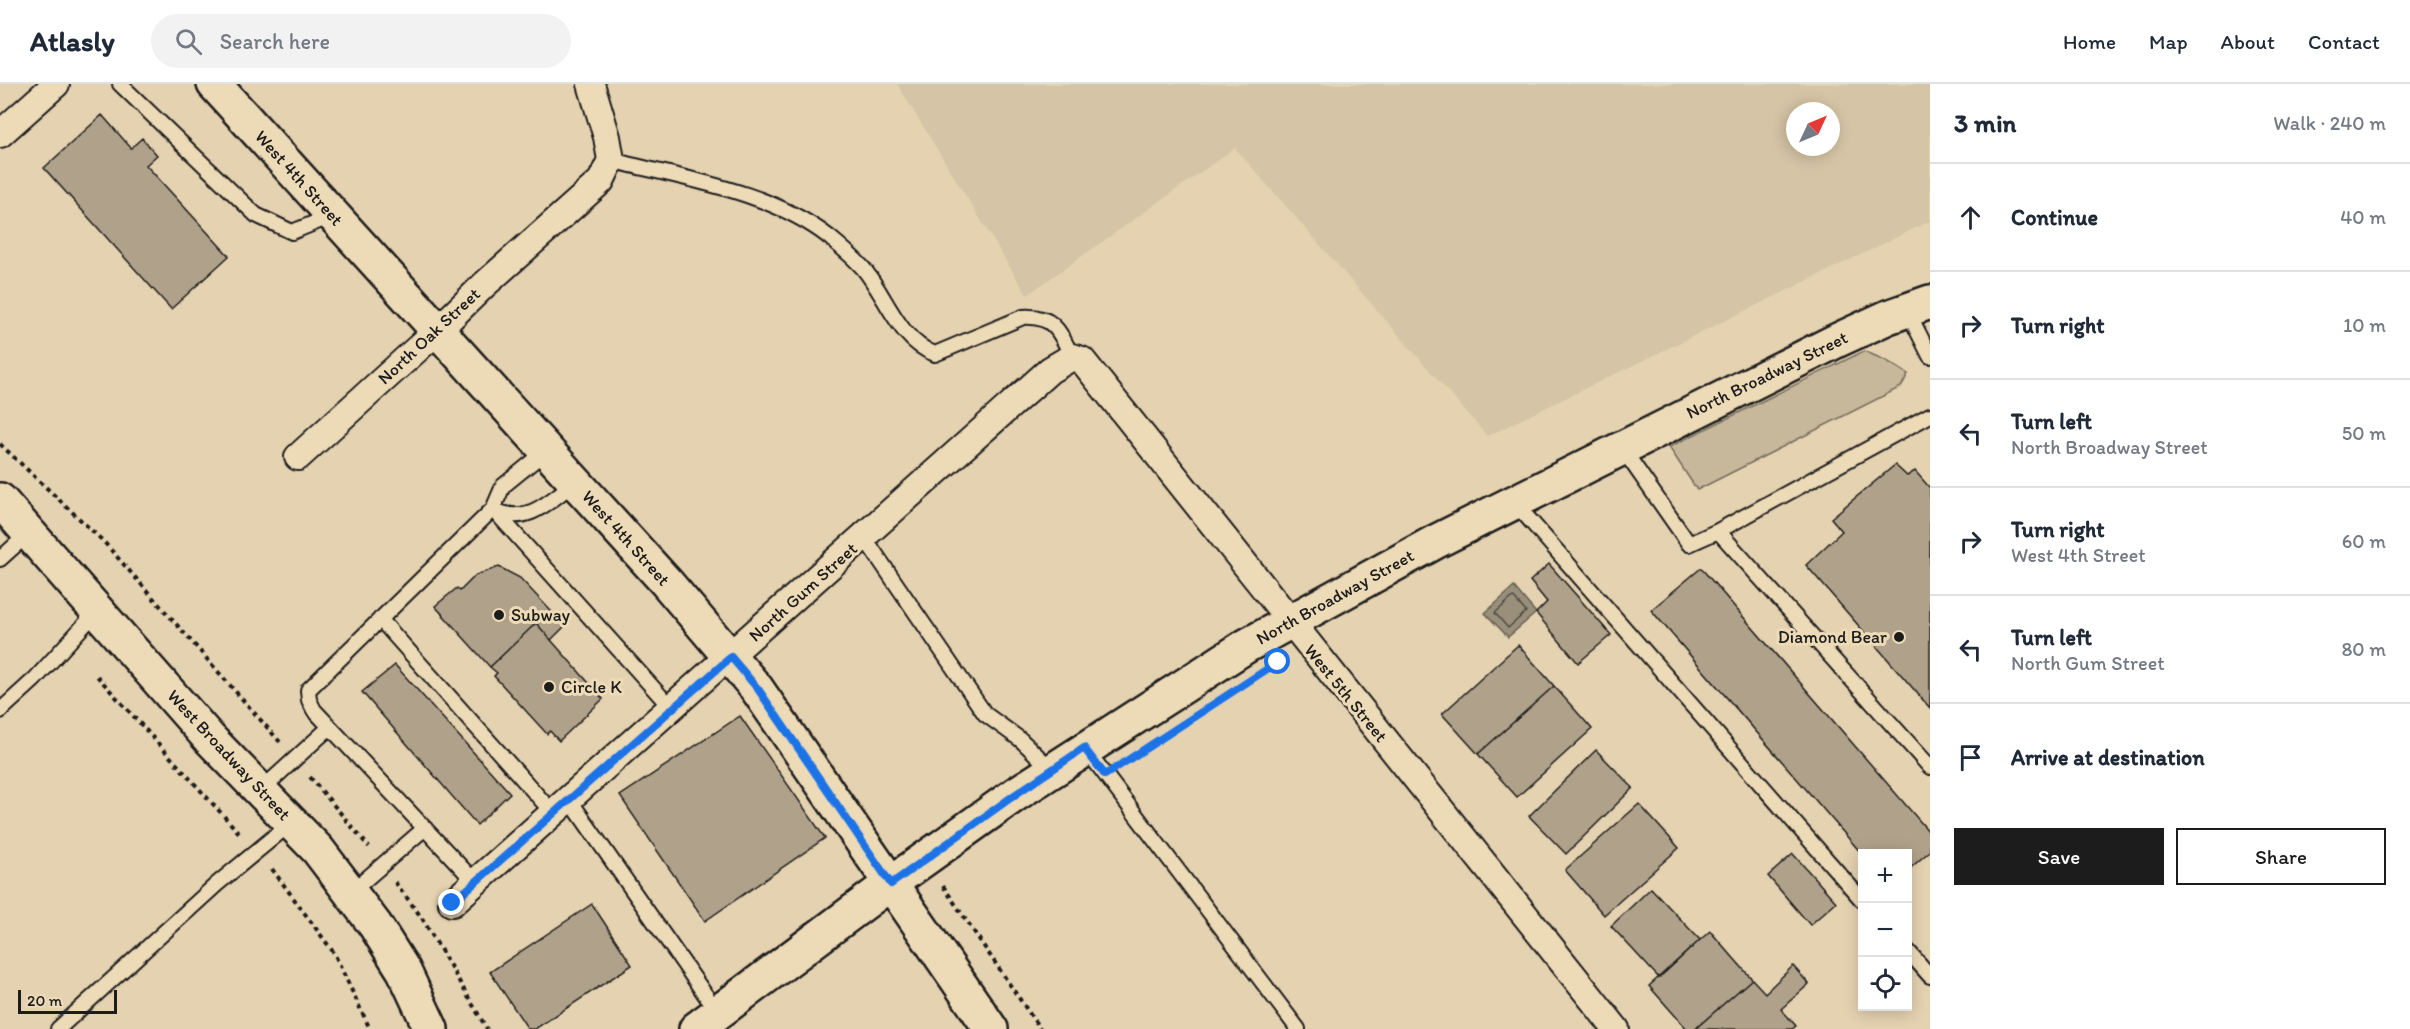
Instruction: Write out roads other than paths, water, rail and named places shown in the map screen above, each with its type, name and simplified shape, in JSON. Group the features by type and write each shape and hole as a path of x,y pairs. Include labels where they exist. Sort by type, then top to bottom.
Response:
{"main road":[{"name":"West 4th Street","path":"214,84 575,481 758,689 991,1029"},
{"name":"North Broadway Street","path":"707,1021 891,884 1084,748 1246,646 1435,542 1514,502 1838,340 1919,307"},
{"name":"West Broadway Street","path":"0,500 209,738 318,850 375,926 404,971 431,1029"}],"street":[{"path":"0,134 56,84"},
{"path":"591,84 608,137 610,160"},
{"name":"North Oak Street","path":"298,457 438,330 483,285 601,181 610,160"},
{"name":"North Gum Street","path":"452,903 731,657 1050,370 1072,357"},
{"name":"West 5th Street","path":"1072,357 1082,360 1616,1029"}],"lane":[{"path":"120,84 256,215 292,232 333,215"},
{"path":"610,160 737,192 791,213 829,237 863,268 907,334 920,348 935,354 1023,317 1036,316 1048,320 1060,331 1072,357"},
{"path":"1919,307 1930,356"},
{"path":"1622,448 1689,544 1718,531 1930,415"},
{"path":"476,883 314,710 309,700 308,690 493,509 503,486 547,450"},
{"path":"493,509 506,516 532,513 575,481"},
{"path":"1514,502 1858,894"},
{"path":"493,509 672,709"},
{"path":"1718,531 1930,767"},
{"path":"0,559 30,532"},
{"path":"864,537 985,714 1021,740 1053,770"},
{"path":"0,711 35,679 98,610"},
{"path":"380,619 561,806 707,1021"},
{"path":"261,790 330,727"},
{"path":"1084,748 1298,1029"},
{"path":"58,1029 217,884 292,822"},
{"path":"351,893 425,828"},
{"path":"1912,956 1930,976"}],"water":[{"path":"1514,587 1536,613 1508,637 1485,613"}],"place":[{"name":"Subway","path":"499,615"},
{"name":"Diamond Bear","path":"1899,637"},
{"name":"Circle K","path":"549,687"}]}
